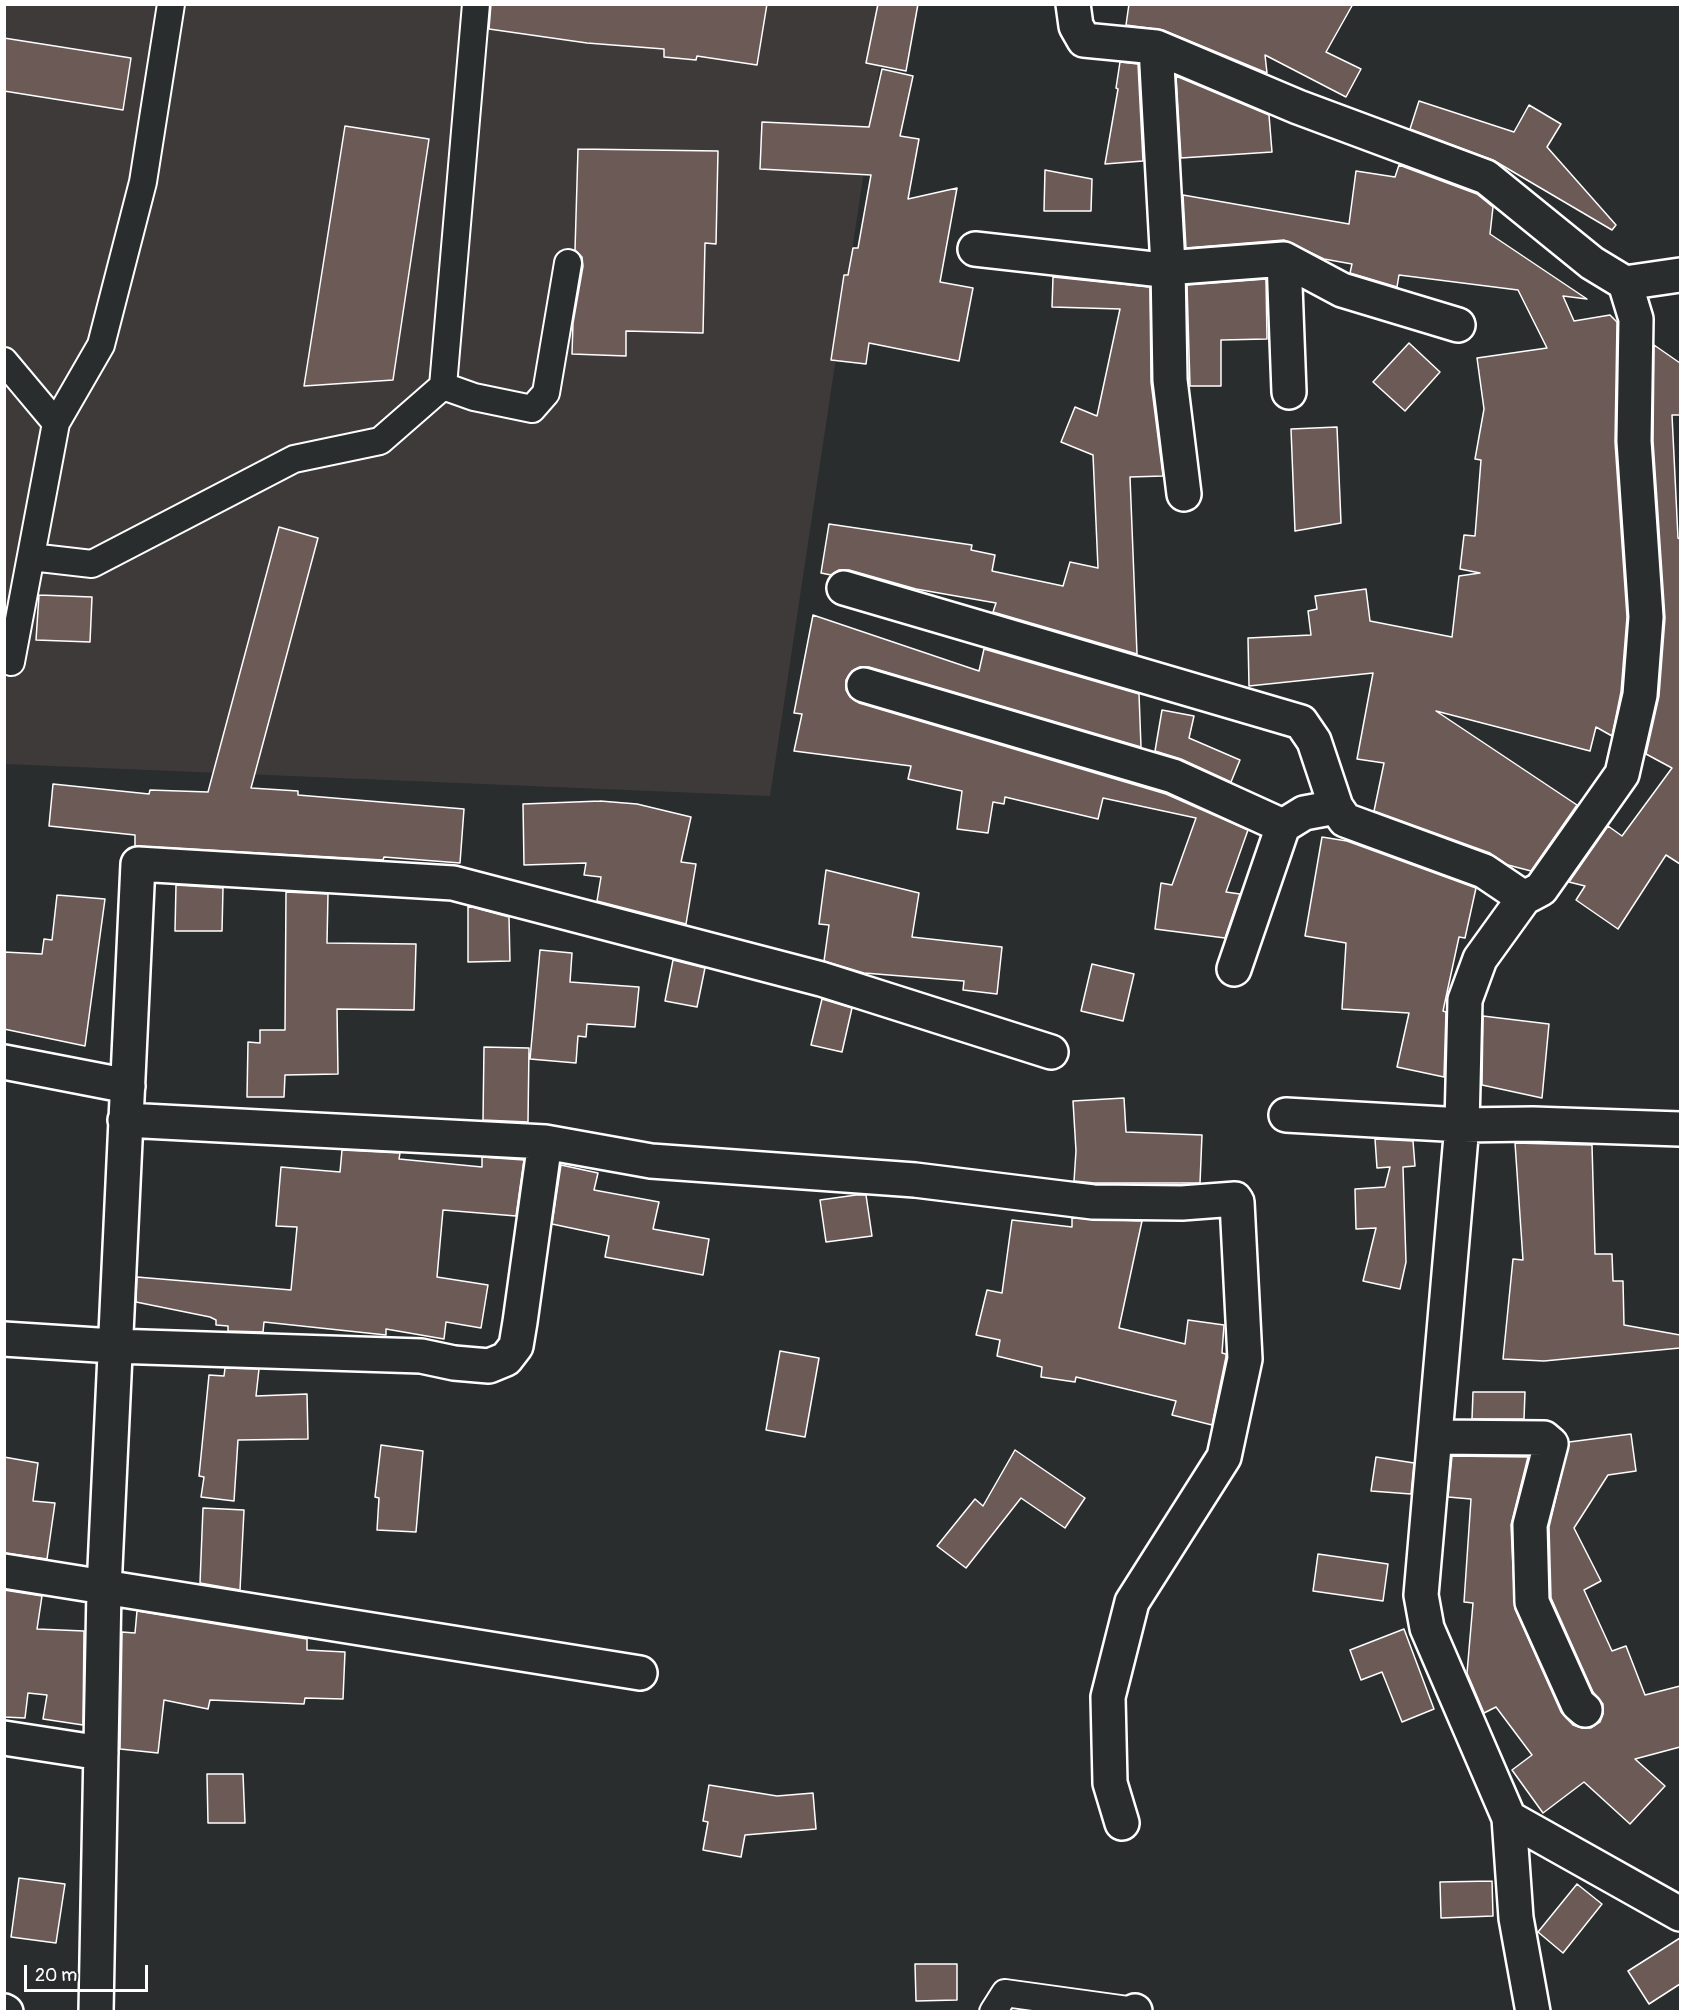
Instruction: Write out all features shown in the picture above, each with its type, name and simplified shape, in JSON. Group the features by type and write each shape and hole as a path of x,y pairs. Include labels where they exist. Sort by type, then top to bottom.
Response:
{"street":[{"path":"1073,4 1076,26 1084,40 1156,46 1298,106 1486,177 1592,263 1625,283 1680,275"},
{"path":"1156,46 1168,266 1170,380 1184,494"},
{"path":"975,249 1153,269 1168,266 1284,260 1342,290 1458,326"},
{"path":"1284,260 1289,392"},
{"path":"1533,2012 1516,1918 1509,1818 1427,1628 1421,1595 1462,1125 1465,1000 1480,959 1524,898 1541,889 1622,774 1640,695 1646,617 1634,441 1636,319 1625,283"},
{"path":"844,588 1300,722 1314,741 1336,807 1345,820 1484,871 1524,898"},
{"path":"864,685 1173,776 1283,826"},
{"path":"1234,969 1283,826 1304,813 1336,807"},
{"path":"96,2012 104,1589 136,868 140,864 453,883 821,979 1051,1052"},
{"path":"4,1062 128,1086"},
{"path":"1286,1115 1462,1125 1533,1124 1680,1129"},
{"path":"125,1120 545,1142 651,1161 915,1180 1093,1202 1182,1203 1232,1198 1237,1202 1245,1359 1224,1457 1132,1602 1108,1697 1110,1783 1122,1823"},
{"path":"4,1338 113,1346 421,1356 454,1363 489,1366 506,1359 516,1346 545,1142"},
{"path":"1436,1437 1544,1438 1551,1444 1530,1525 1532,1602 1578,1704 1585,1710"},
{"path":"4,1571 104,1589 640,1673"},
{"path":"4,1738 101,1753"},
{"path":"1509,1818 1680,1914"}],"lane":[{"path":"10,662 56,423 100,345 143,182 171,4"},
{"path":"31,557 92,564 294,459 380,441 442,386 476,4"},
{"path":"442,386 474,397 532,409 546,393 568,263"},
{"path":"4,361 56,423"},
{"path":"993,2012 1005,1993 1135,2011"}],"shaded area":[{"path":"5,5 889,5 770,796 5,764"}],"building":[{"path":"491,4 767,4 757,65 697,56 696,60 664,57 664,49 587,43 489,29"},
{"path":"878,4 918,4 906,71 866,63"},
{"path":"1129,4 1353,4 1326,52 1361,69 1346,97 1265,55 1267,73 1163,30 1126,25"},
{"path":"4,38 131,58 123,110 4,91"},
{"path":"1120,62 1138,64 1143,161 1105,164 1118,89 1116,88"},
{"path":"882,69 913,76 900,136 919,139 908,199 957,188 940,282 973,288 959,361 869,343 866,364 831,360 844,275 848,275 853,248 858,248 871,175 760,169 762,122 869,127"},
{"path":"1176,76 1269,115 1272,152 1181,158"},
{"path":"1419,101 1514,132 1529,105 1561,124 1547,147 1616,225 1612,230 1493,160 1410,129"},
{"path":"345,126 429,139 393,380 304,386"},
{"path":"578,149 718,151 716,244 705,243 703,333 626,331 626,356 572,354 573,323 583,266 582,257 575,250"},
{"path":"1399,165 1477,194 1493,207 1490,234 1587,299 1563,296 1574,321 1610,315 1617,322 1615,442 1627,617 1621,692 1612,736 1596,727 1590,751 1436,711 1577,805 1531,871 1508,865 1490,853 1374,811 1384,763 1357,759 1373,673 1249,686 1248,638 1311,635 1308,611 1317,609 1315,596 1366,589 1370,621 1452,637 1459,576 1480,573 1460,569 1464,535 1475,536 1481,460 1475,459 1484,409 1477,358 1547,348 1518,290 1399,275 1397,287 1350,273 1352,264 1324,259 1284,240 1186,248 1183,195 1349,224 1356,171 1395,177"},
{"path":"1045,170 1092,179 1091,211 1044,211"},
{"path":"1053,277 1150,287 1151,382 1163,476 1130,477 1137,654 993,612 996,603 916,589 849,570 839,570 831,575 821,573 829,524 972,545 971,550 995,555 992,571 1063,586 1070,562 1098,568 1093,455 1061,442 1075,407 1097,416 1120,309 1052,307"},
{"path":"1266,279 1267,339 1221,340 1221,386 1190,386 1187,285"},
{"path":"1409,343 1440,372 1405,411 1373,382"},
{"path":"1654,345 1680,363 1680,415 1672,415 1678,538 1680,539 1680,864 1666,855 1618,929 1576,900 1585,886 1569,882 1608,826 1622,836 1672,768 1646,754 1659,696 1665,618 1653,441"},
{"path":"1337,427 1341,523 1295,531 1291,429"},
{"path":"279,527 318,538 251,788 298,791 298,795 464,809 460,863 384,857 383,860 135,846 135,835 49,826 53,784 149,794 150,790 208,792"},
{"path":"39,595 92,597 90,642 36,640"},
{"path":"813,615 979,671 984,649 1139,694 1141,747 869,667 860,667 852,671 846,680 846,690 850,697 859,703 1166,794 1248,830 1226,892 1240,894 1225,938 1155,929 1161,883 1172,885 1196,818 1103,798 1098,819 1005,797 1004,804 993,802 988,833 957,829 962,791 908,779 911,766 794,751 802,714 794,713"},
{"path":"1162,710 1194,716 1189,738 1240,760 1231,782 1181,759 1155,751"},
{"path":"600,801 637,804 691,817 681,862 696,864 686,924 597,901 601,877 584,875 586,863 524,865 523,804"},
{"path":"1322,837 1347,841 1476,888 1465,938 1459,937 1443,1011 1446,1012 1444,1077 1397,1067 1409,1013 1342,1009 1346,943 1305,936"},
{"path":"826,870 919,893 912,937 1002,947 997,994 963,990 964,981 864,973 824,961 829,925 819,924"},
{"path":"176,885 223,888 222,931 175,931"},
{"path":"286,892 328,894 327,943 416,944 414,1010 337,1009 338,1074 285,1075 284,1097 247,1097 248,1042 260,1043 260,1030 285,1030"},
{"path":"57,895 105,899 85,1046 4,1029 4,952 42,954 44,939 52,940"},
{"path":"468,906 509,917 510,961 468,962"},
{"path":"540,950 572,953 570,982 639,987 635,1027 587,1024 586,1037 578,1036 576,1063 530,1059"},
{"path":"673,960 705,968 697,1007 665,1001"},
{"path":"1092,964 1134,974 1123,1021 1081,1011"},
{"path":"822,999 852,1008 842,1052 811,1045"},
{"path":"1483,1016 1549,1024 1542,1098 1482,1085"},
{"path":"484,1047 529,1048 528,1122 483,1120"},
{"path":"1124,1098 1126,1132 1202,1135 1200,1183 1074,1181 1076,1151 1073,1101"},
{"path":"1375,1139 1413,1141 1415,1166 1403,1167 1406,1262 1400,1289 1363,1281 1376,1228 1356,1229 1355,1189 1385,1187 1390,1167 1377,1168"},
{"path":"1515,1143 1592,1145 1595,1254 1612,1254 1613,1281 1623,1281 1624,1325 1680,1335 1680,1348 1544,1361 1503,1359 1513,1259 1523,1260"},
{"path":"342,1150 400,1153 399,1159 482,1167 482,1157 524,1160 516,1216 443,1210 437,1277 488,1285 481,1328 446,1322 444,1339 386,1329 386,1335 264,1322 263,1332 228,1331 228,1326 216,1325 216,1320 210,1317 136,1302 137,1277 291,1290 297,1227 276,1226 281,1167 340,1172"},
{"path":"561,1165 598,1173 594,1190 659,1202 653,1229 709,1239 703,1275 605,1257 609,1236 552,1224"},
{"path":"866,1195 872,1236 826,1242 820,1200"},
{"path":"1072,1218 1142,1221 1119,1328 1185,1344 1188,1320 1224,1325 1222,1353 1226,1354 1226,1357 1212,1425 1172,1415 1176,1401 1076,1377 1075,1382 1041,1377 1042,1367 997,1356 1000,1340 976,1335 987,1290 1002,1293 1012,1220 1072,1227"},
{"path":"780,1351 819,1358 805,1437 766,1430"},
{"path":"225,1368 259,1369 256,1396 307,1394 308,1439 238,1440 234,1501 201,1497 204,1477 199,1476 209,1375 224,1376"},
{"path":"1473,1392 1525,1392 1524,1419 1472,1419"},
{"path":"1631,1434 1636,1471 1608,1475 1574,1528 1601,1581 1584,1590 1612,1651 1626,1646 1645,1695 1680,1686 1680,1747 1635,1759 1665,1786 1630,1824 1584,1782 1543,1813 1512,1770 1532,1755 1496,1707 1484,1713 1467,1673 1473,1603 1464,1602 1471,1499 1448,1497 1452,1456 1528,1457 1511,1525 1515,1609 1561,1712 1573,1725 1591,1728 1600,1722 1603,1704 1593,1692 1551,1598 1549,1527 1569,1442"},
{"path":"381,1445 423,1451 416,1532 377,1530 379,1498 375,1497"},
{"path":"1015,1450 1085,1498 1065,1528 1021,1498 966,1568 937,1546 975,1499 983,1506"},
{"path":"4,1457 38,1463 33,1501 55,1503 47,1559 4,1553"},
{"path":"1376,1457 1414,1463 1411,1494 1371,1491"},
{"path":"203,1508 244,1510 240,1590 200,1583"},
{"path":"1318,1554 1388,1564 1383,1601 1313,1591"},
{"path":"4,1590 42,1596 37,1629 84,1631 83,1725 43,1719 47,1695 28,1693 25,1718 4,1717"},
{"path":"137,1611 307,1639 307,1650 345,1652 343,1699 305,1698 304,1704 210,1700 208,1709 164,1700 158,1753 120,1749 122,1632 135,1633"},
{"path":"1404,1629 1434,1709 1402,1722 1382,1672 1361,1680 1350,1650"},
{"path":"207,1774 243,1774 245,1823 208,1823"},
{"path":"709,1785 777,1796 813,1793 816,1829 745,1835 741,1857 703,1850 708,1822 703,1821"},
{"path":"19,1878 65,1884 56,1943 11,1937"},
{"path":"1492,1881 1493,1916 1441,1918 1440,1882"},
{"path":"1577,1884 1602,1904 1563,1953 1538,1932"},
{"path":"1680,1938 1680,1984 1649,2004 1628,1971"},
{"path":"915,1964 957,1964 957,2000 916,2001"}]}
